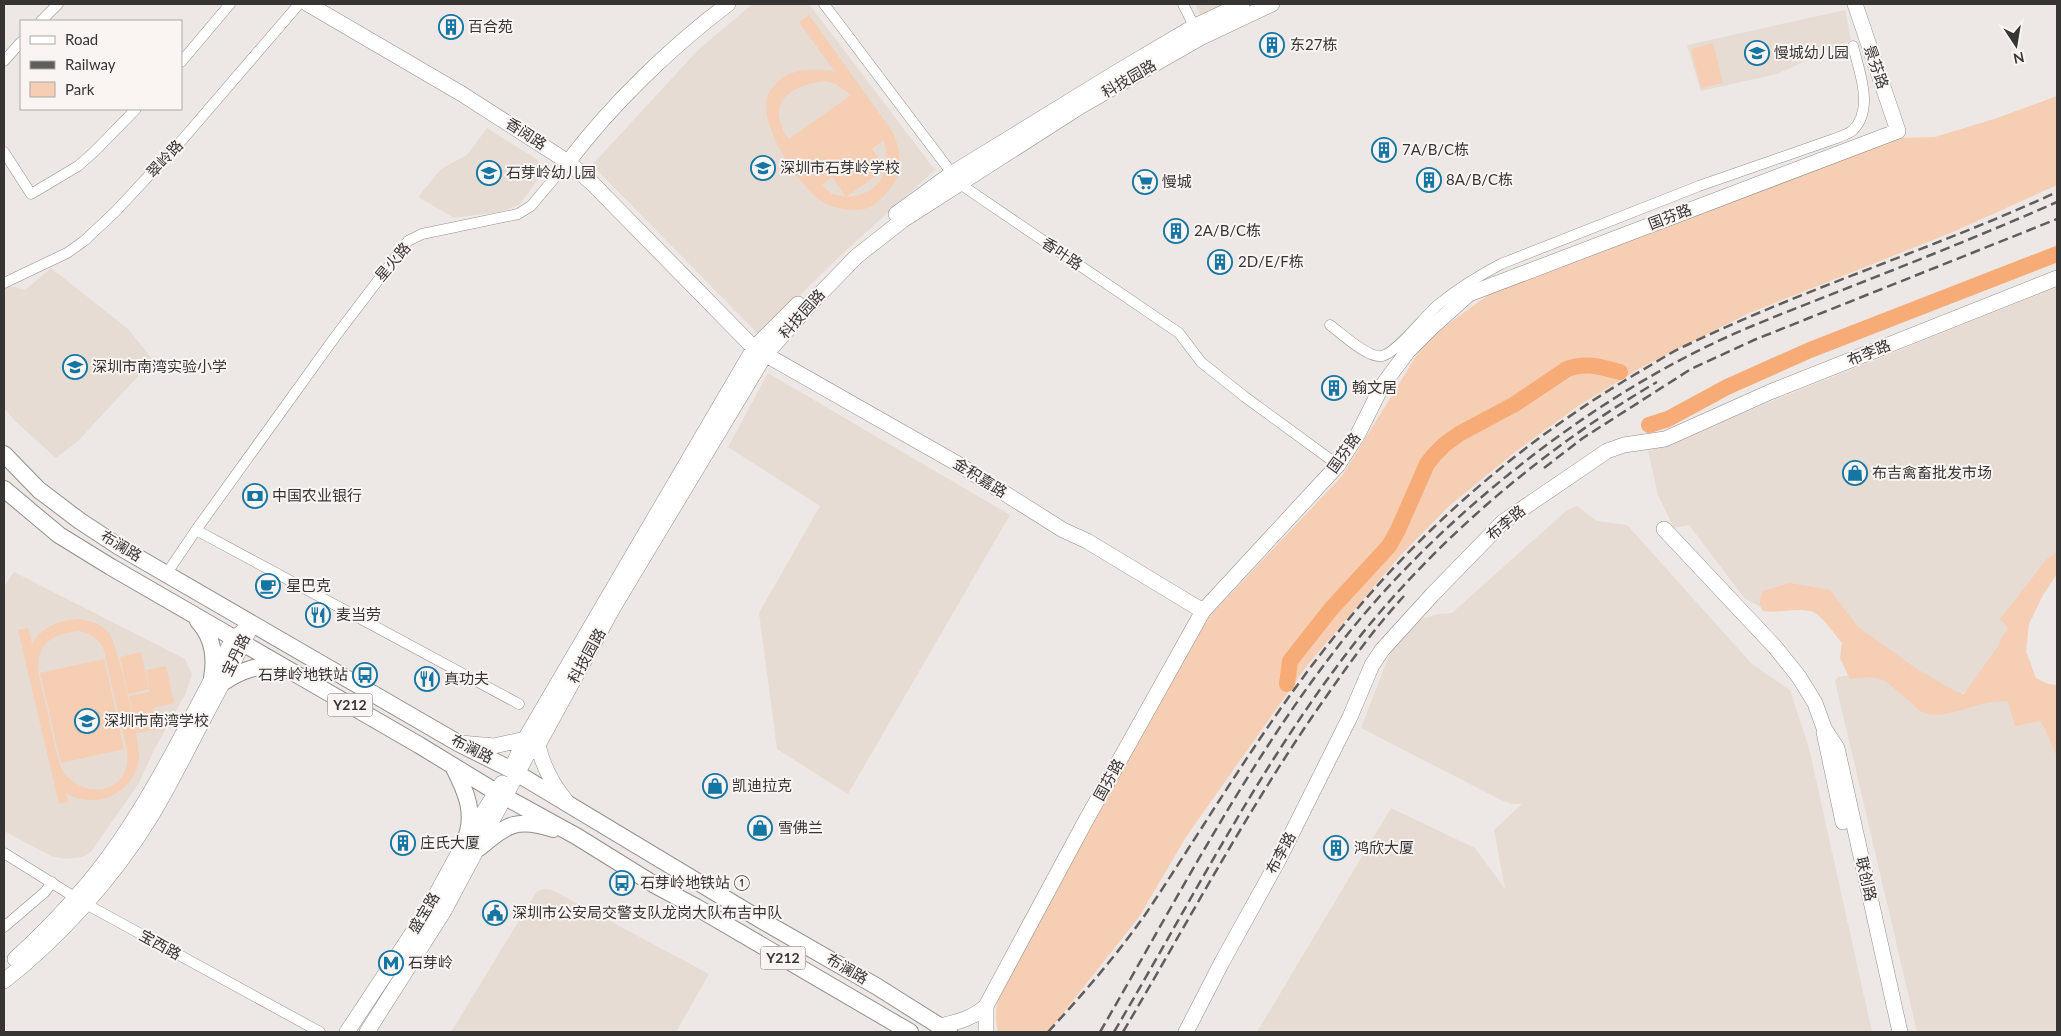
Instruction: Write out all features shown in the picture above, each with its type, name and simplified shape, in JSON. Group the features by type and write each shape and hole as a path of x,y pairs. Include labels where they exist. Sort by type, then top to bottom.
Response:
{"main road":[{"name":"布澜路","path":"4,454 39,490 80,521 118,546 458,743 513,771 761,920 876,986 944,1029"},
{"name":"布澜路","path":"4,489 59,535 193,616 549,820 655,885 910,1032"},
{"path":"193,616 203,627 209,638 217,680 259,666 285,668"},
{"path":"454,766 464,788 470,808 469,832 471,845 506,826 517,823 538,824 576,836"},
{"path":"549,820 567,805"}],"street":[{"path":"42,20 58,4"},
{"path":"182,61 230,4"},
{"name":"翠岭路","path":"4,282 67,253 84,241 115,212 183,139 299,4"},
{"name":"香阅路","path":"308,4 462,94 568,162 592,183 759,352"},
{"name":"星火路","path":"156,593 196,530 335,337 408,241 422,234 518,214 531,206 588,137 629,93 703,23 728,4"},
{"name":"香叶路","path":"824,4 955,179 1179,333 1201,362 1245,397 1338,465"},
{"path":"1183,4 1197,32"},
{"name":"科技园路","path":"501,794 513,771 527,755 531,742 613,608 759,352 857,256 955,179 1081,106 1242,4"},
{"name":"科技园路","path":"1197,32 1272,4"},
{"name":"景芬路","path":"1855,4 1898,131"},
{"path":"4,61 20,43"},
{"path":"1330,325 1371,356 1382,356 1395,348 1437,305 1470,280 1501,264 1699,186 1851,131 1860,118 1865,98 1853,46"},
{"path":"4,152 31,194 78,166 95,152 135,110"},
{"name":"国芬路","path":"986,1006 1085,822 1203,612 1338,465 1358,434 1382,386 1408,351 1431,328 1470,294 1898,131"},
{"name":"布李路","path":"1186,1032 1279,859 1350,716 1372,665 1382,650 1432,595 1503,522 1607,450 1624,445 1665,439 1770,392 2057,278"},
{"name":"金积嘉路","path":"759,352 958,464 1063,530 1087,541 1203,612"},
{"name":"联创路","path":"1664,529 1775,647 1799,677 1815,704 1824,728 1837,748 1900,1032"},
{"path":"196,530 519,704"},
{"name":"宝丹路","path":"4,981 37,952 80,900 139,812 238,642 252,624"},
{"name":"联创路","path":"1824,728 1827,750 1890,1032"},
{"path":"458,743 494,746 531,742 554,787 567,805"},
{"name":"盛宝路","path":"347,1032 471,845 501,794"},
{"name":"盛宝路","path":"367,1032 444,912 471,845"},
{"name":"宝西路","path":"4,853 80,900 320,1032"},
{"path":"4,927 45,892 52,882"},
{"name":"宝丹路","path":"4,969 80,900"},
{"path":"944,1029 976,1015 986,1006"},
{"path":"986,1006 986,1032"}],"shaded area":[{"name":"深圳市石芽岭学校","path":"754,4 809,4 935,170 841,255 759,335 592,165 699,49"},
{"path":"1195,4 1230,4 1202,17"},
{"name":"慢城幼儿园","path":"1845,10 1851,40 1777,74 1701,91 1687,45"},
{"name":"石芽岭幼儿园","path":"487,128 538,160 541,176 519,205 499,212 454,218 418,197 441,169 467,155"},
{"name":"深圳市南湾实验小学","path":"51,268 128,329 153,360 78,441 56,458 15,421 4,408 4,287 15,287 25,290"},
{"name":"布吉禽畜批发市场","path":"2057,287 2057,567 1999,676 1950,699 1832,608 1765,609 1745,599 1689,525 1674,528 1658,495 1648,451"},
{"path":"768,373 1010,515 848,794 777,749 759,613 820,506 728,447"},
{"path":"1577,506 1597,521 1627,525 1752,664 1790,690 1809,748 1872,1032 1257,1032 1391,808 1475,848 1505,889 1494,830 1522,804 1511,804 1501,800 1361,728 1391,650 1422,619 1438,614 1452,613 1567,510"},
{"name":"深圳市南湾学校","path":"14,572 185,659 192,674 186,693 154,750 139,783 91,852 82,857 66,859 51,856 4,831 4,586"},
{"path":"1867,672 1881,674 1922,704 2024,695 2057,739 2057,1032 1917,1032 1835,681 1838,677"},
{"path":"544,889 552,890 709,974 676,1032 451,1032 537,891"}],"green space":[{"path":"809,15 892,131 898,146 900,161 897,177 884,196 868,208 855,210 841,209 822,202 817,198 798,177 778,146 771,130 767,114 767,100 772,88 778,81 785,76 801,71 834,71 799,22","holes":["826,81 836,84 851,95 789,139 784,133 780,121 779,112 781,104 785,97 800,87","884,140 886,151 885,168 872,149","885,170 881,179 867,192 846,197","832,177 846,197 832,194 822,185"]},
{"path":"1713,43 1723,83 1701,88 1691,49"},
{"path":"2057,96 2057,185 1953,232 1747,314 1642,367 1578,406 1515,452 1449,506 1399,557 1306,667 1186,837 1139,917 1048,1032 998,1032 997,1001 1009,972 1204,622 1342,476 1426,340 1502,285 1899,138 1935,137 1994,119"},
{"path":"2057,552 2057,574 2043,595 2029,624 2026,651 2036,678 2048,684 2057,685 2057,757 2040,721 2015,726 2008,702 1987,703 1942,714 1932,715 1922,712 1884,681 1871,678 1850,679 1840,658 1842,643 1815,613 1804,610 1769,612 1763,611 1760,604 1763,591 1790,583 1830,590 1858,627 1917,669 1955,691 1964,694 1998,646 2008,628 2000,619 2046,560"},
{"path":"79,619 95,623 109,633 113,640 136,731 139,755 137,768 132,779 114,795 90,800 66,793 68,802 59,804 18,630 28,628 32,644 46,629 58,623","holes":["78,631 89,634 103,647 127,750 127,765 123,776 115,784 94,790 83,787 62,770 39,672 39,660 42,650 48,641 60,635"]},
{"path":"141,652 149,689 128,694 120,657"},
{"path":"104,659 124,749 61,763 40,673"},
{"path":"166,666 174,703 153,708 157,729 137,733 129,696 150,692 146,670"}],"waterway":[{"path":"1649,425 1668,419 1727,387 1810,350 2057,254"},
{"path":"1287,684 1290,661 1331,609 1389,546 1427,464 1445,444 1459,434 1515,404 1567,369 1587,366 1620,372"}],"railway":[{"path":"1048,1032 1136,928 1265,731 1316,660 1374,589 1441,520 1477,488 1553,428 1593,400 1680,348 1779,304 1965,231 2057,192"},
{"path":"1100,1032 1218,826 1249,775 1315,677 1351,630 1422,551 1505,477 1594,411 1640,382 1726,337 1954,246 2057,202"},
{"path":"1544,468 1583,438 1691,369 1754,340 2057,219"},
{"path":"1114,1032 1259,782 1322,686 1357,640 1423,566 1495,497 1574,436 1657,382"},
{"path":"1123,1032 1238,833 1287,755 1356,655 1404,596"}],"place":[{"name":"百合苑","path":"451,27"},
{"name":"东27栋","path":"1272,45"},
{"name":"慢城幼儿园","path":"1757,53"},
{"name":"7A/B/C栋","path":"1384,150"},
{"name":"深圳市石芽岭学校","path":"763,168"},
{"name":"石芽岭幼儿园","path":"489,173"},
{"name":"8A/B/C栋","path":"1429,180"},
{"name":"慢城","path":"1145,182"},
{"name":"2A/B/C栋","path":"1176,231"},
{"name":"2D/E/F栋","path":"1220,262"},
{"name":"深圳市南湾实验小学","path":"75,367"},
{"name":"翰文居","path":"1334,388"},
{"name":"布吉禽畜批发市场","path":"1855,473"},
{"name":"中国农业银行","path":"255,496"},
{"name":"星巴克","path":"268,586"},
{"name":"麦当劳","path":"318,615"},
{"name":"石芽岭地铁站","path":"365,675"},
{"name":"真功夫","path":"427,679"},
{"name":"深圳市南湾学校","path":"87,721"},
{"name":"凯迪拉克","path":"715,786"},
{"name":"雪佛兰","path":"760,828"},
{"name":"庄氏大厦","path":"403,843"},
{"name":"鸿欣大厦","path":"1336,848"},
{"name":"石芽岭地铁站 ①","path":"622,883"},
{"name":"深圳市公安局交警支队龙岗大队布吉中队","path":"495,913"},
{"name":"石芽岭","path":"391,963"}]}
